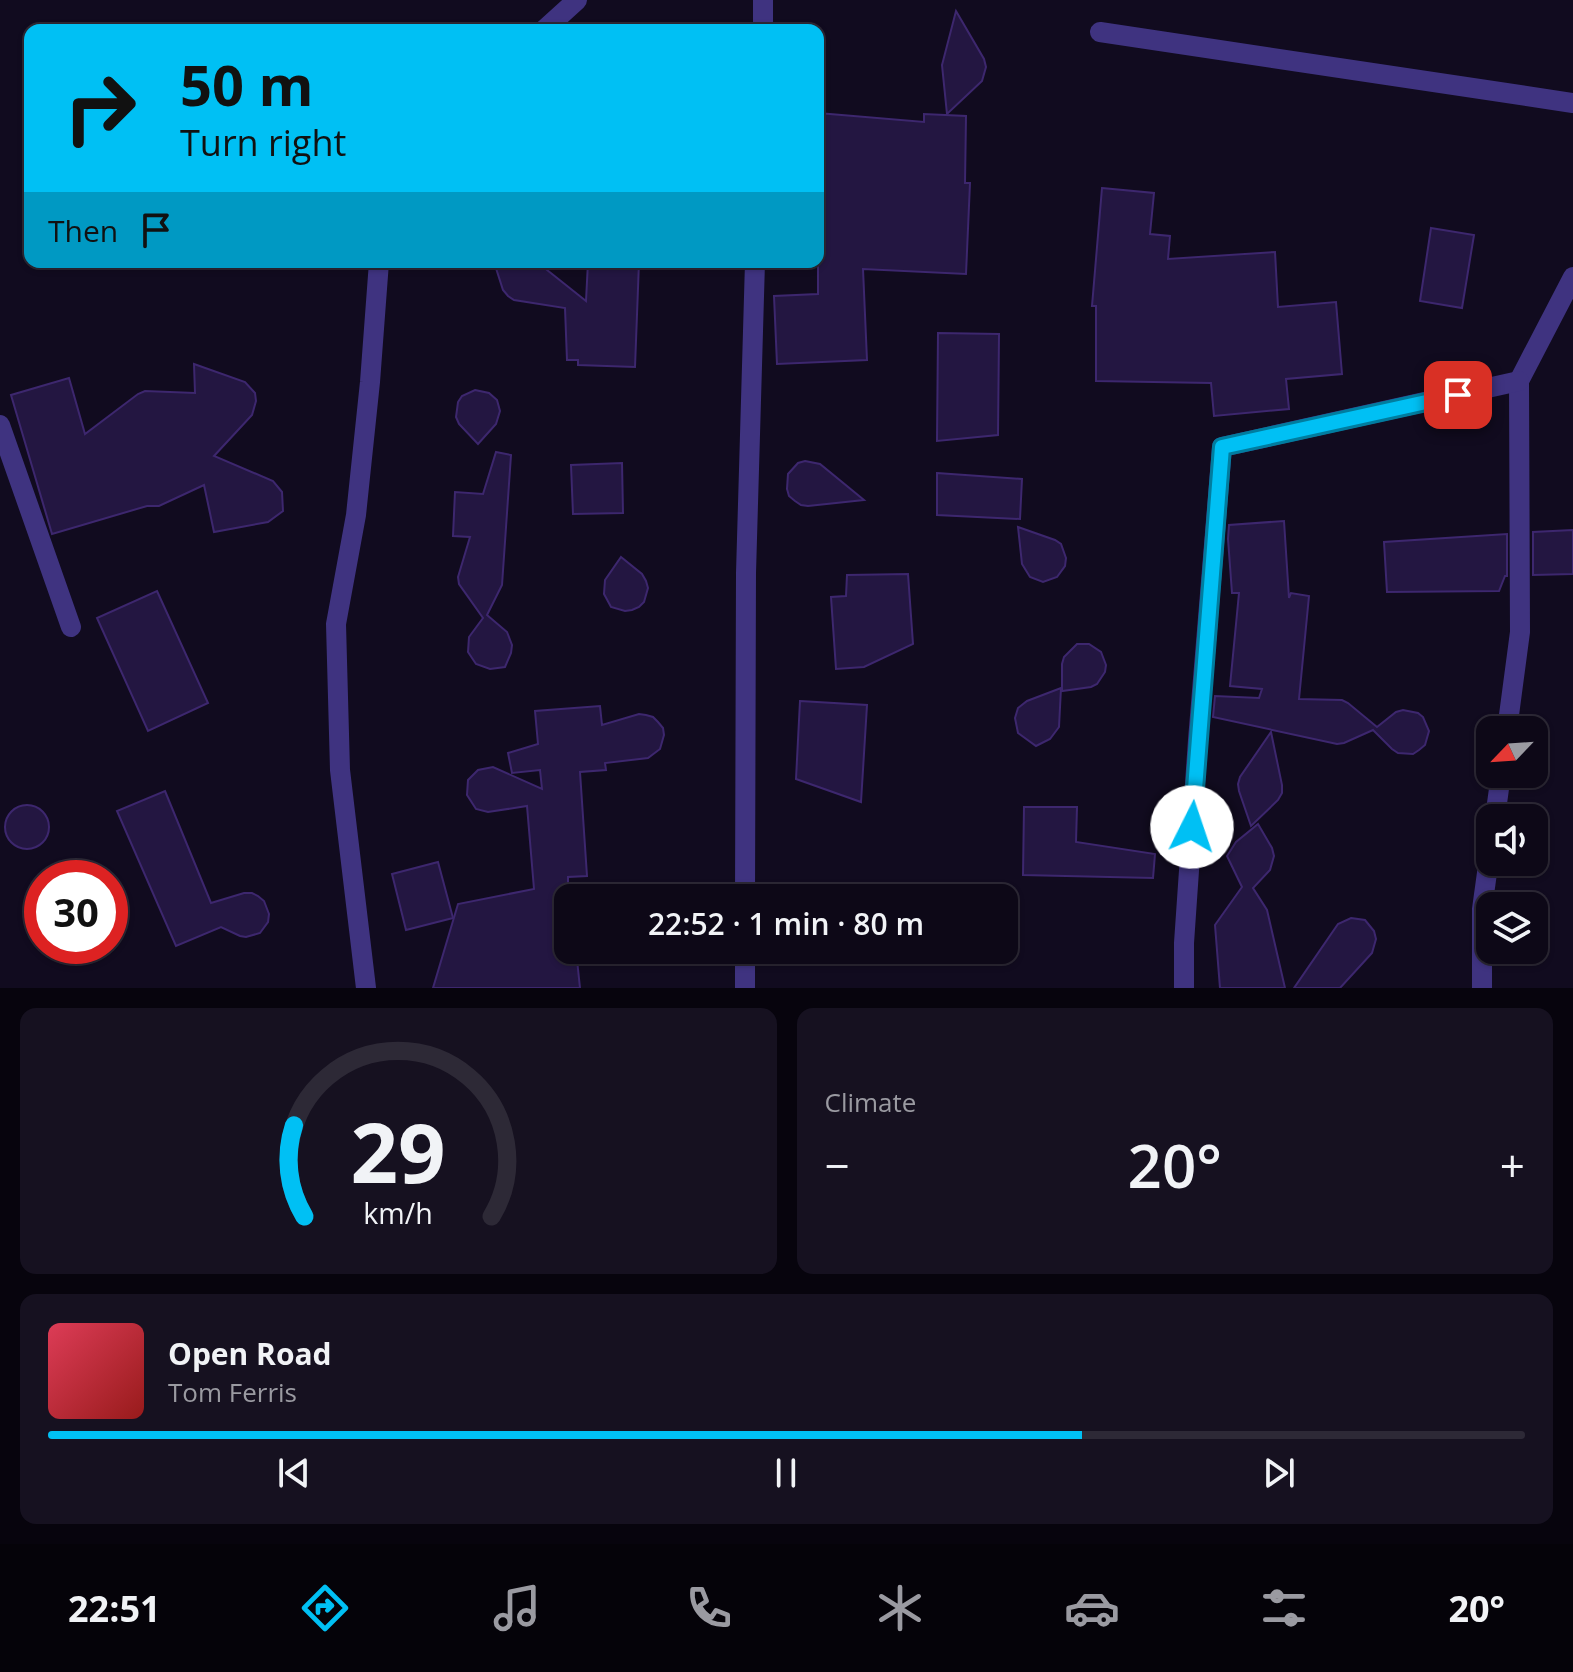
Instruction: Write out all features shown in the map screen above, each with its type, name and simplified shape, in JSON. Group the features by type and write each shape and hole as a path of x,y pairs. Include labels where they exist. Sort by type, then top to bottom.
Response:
{"street":[{"path":"551,24 577,0"},
{"path":"763,0 763,24"},
{"path":"1100,32 1573,103"},
{"path":"366,988 340,770 336,624 356,515 379,268"},
{"path":"745,884 746,573 755,268"},
{"path":"1509,716 1520,632 1519,381 1573,277"},
{"path":"1184,988 1184,943 1196,771 1222,447 1519,381"},
{"path":"0,425 71,627"},
{"path":"1482,988 1482,909 1487,876"},
{"path":"745,964 745,988"}],"building":[{"path":"956,11 986,67 982,81 947,114 942,65"},
{"path":"824,114 924,122 924,114 966,116 965,183 970,183 966,274 863,269 867,360 777,364 774,296 818,294 818,268 824,268"},
{"path":"1102,188 1154,193 1150,234 1170,236 1168,259 1275,252 1278,307 1336,302 1342,374 1286,379 1289,409 1214,416 1211,383 1096,381 1096,306 1092,306"},
{"path":"1431,228 1474,235 1462,308 1420,301"},
{"path":"496,268 545,268 586,301 588,268 639,268 635,367 578,365 578,360 567,360 565,308 514,300 503,290"},
{"path":"938,333 999,334 998,435 937,441"},
{"path":"194,364 245,382 255,393 252,415 214,456 273,481 282,492 283,511 268,522 214,532 204,485 159,506 147,506 52,534 11,395 69,378 85,434 145,391 195,393"},
{"path":"475,390 489,393 497,400 500,411 496,424 478,444 456,417 462,396"},
{"path":"496,452 511,455 502,585 487,615 507,632 512,645 505,667 490,669 476,664 468,652 469,637 483,618 459,584 458,577 470,537 453,536 455,492 483,494"},
{"path":"622,463 623,513 573,514 571,465"},
{"path":"798,463 820,464 864,500 801,505 789,496 788,474"},
{"path":"937,473 1022,479 1020,519 937,515"},
{"path":"1284,521 1289,598 1291,593 1309,596 1299,699 1342,700 1377,727 1396,712 1418,713 1429,731 1425,745 1413,754 1398,753 1373,730 1337,744 1213,717 1215,696 1259,698 1262,689 1230,686 1239,593 1232,593 1229,525"},
{"path":"1018,527 1061,544 1066,558 1065,566 1057,577 1043,582 1030,577 1022,564"},
{"path":"1573,530 1573,574 1533,575 1533,532"},
{"path":"1507,534 1507,576 1499,591 1387,592 1384,542"},
{"path":"621,557 642,574 648,588 639,607 625,611 611,607 604,594 605,580"},
{"path":"908,574 913,644 864,667 836,669 831,597 846,596 847,575"},
{"path":"157,591 208,703 148,731 97,618"},
{"path":"1077,644 1089,644 1101,652 1105,672 1091,687 1062,691 1064,657"},
{"path":"1061,688 1059,727 1050,739 1036,746 1018,733 1015,718 1018,708 1027,701"},
{"path":"800,701 867,705 861,802 796,779"},
{"path":"600,706 602,725 639,714 653,717 663,728 660,749 648,758 605,763 606,770 580,772 587,876 568,877 568,884 554,884 554,964 577,964 580,988 433,988 458,904 534,889 527,806 488,812 476,809 467,795 468,780 478,770 493,767 542,789 540,770 512,773 508,753 538,744 535,711"},
{"path":"1271,732 1282,793 1251,826 1238,784"},
{"path":"165,791 211,903 244,893 258,896 264,901 269,914 268,922 260,933 246,937 221,927 176,946 117,811"},
{"path":"27,805 43,811 49,827 43,843 27,849 11,843 5,827 11,811"},
{"path":"1024,807 1077,807 1076,842 1155,854 1153,878 1023,875"},
{"path":"1258,824 1274,856 1270,870 1253,888 1267,910 1285,988 1220,988 1215,925 1242,887 1227,856 1236,842"},
{"path":"438,862 453,918 406,930 392,874"},
{"path":"1351,918 1365,920 1374,931 1376,939 1372,953 1340,988 1294,988 1338,924"}],"route":[{"path":"1192,827 1222,447 1458,395"}]}
